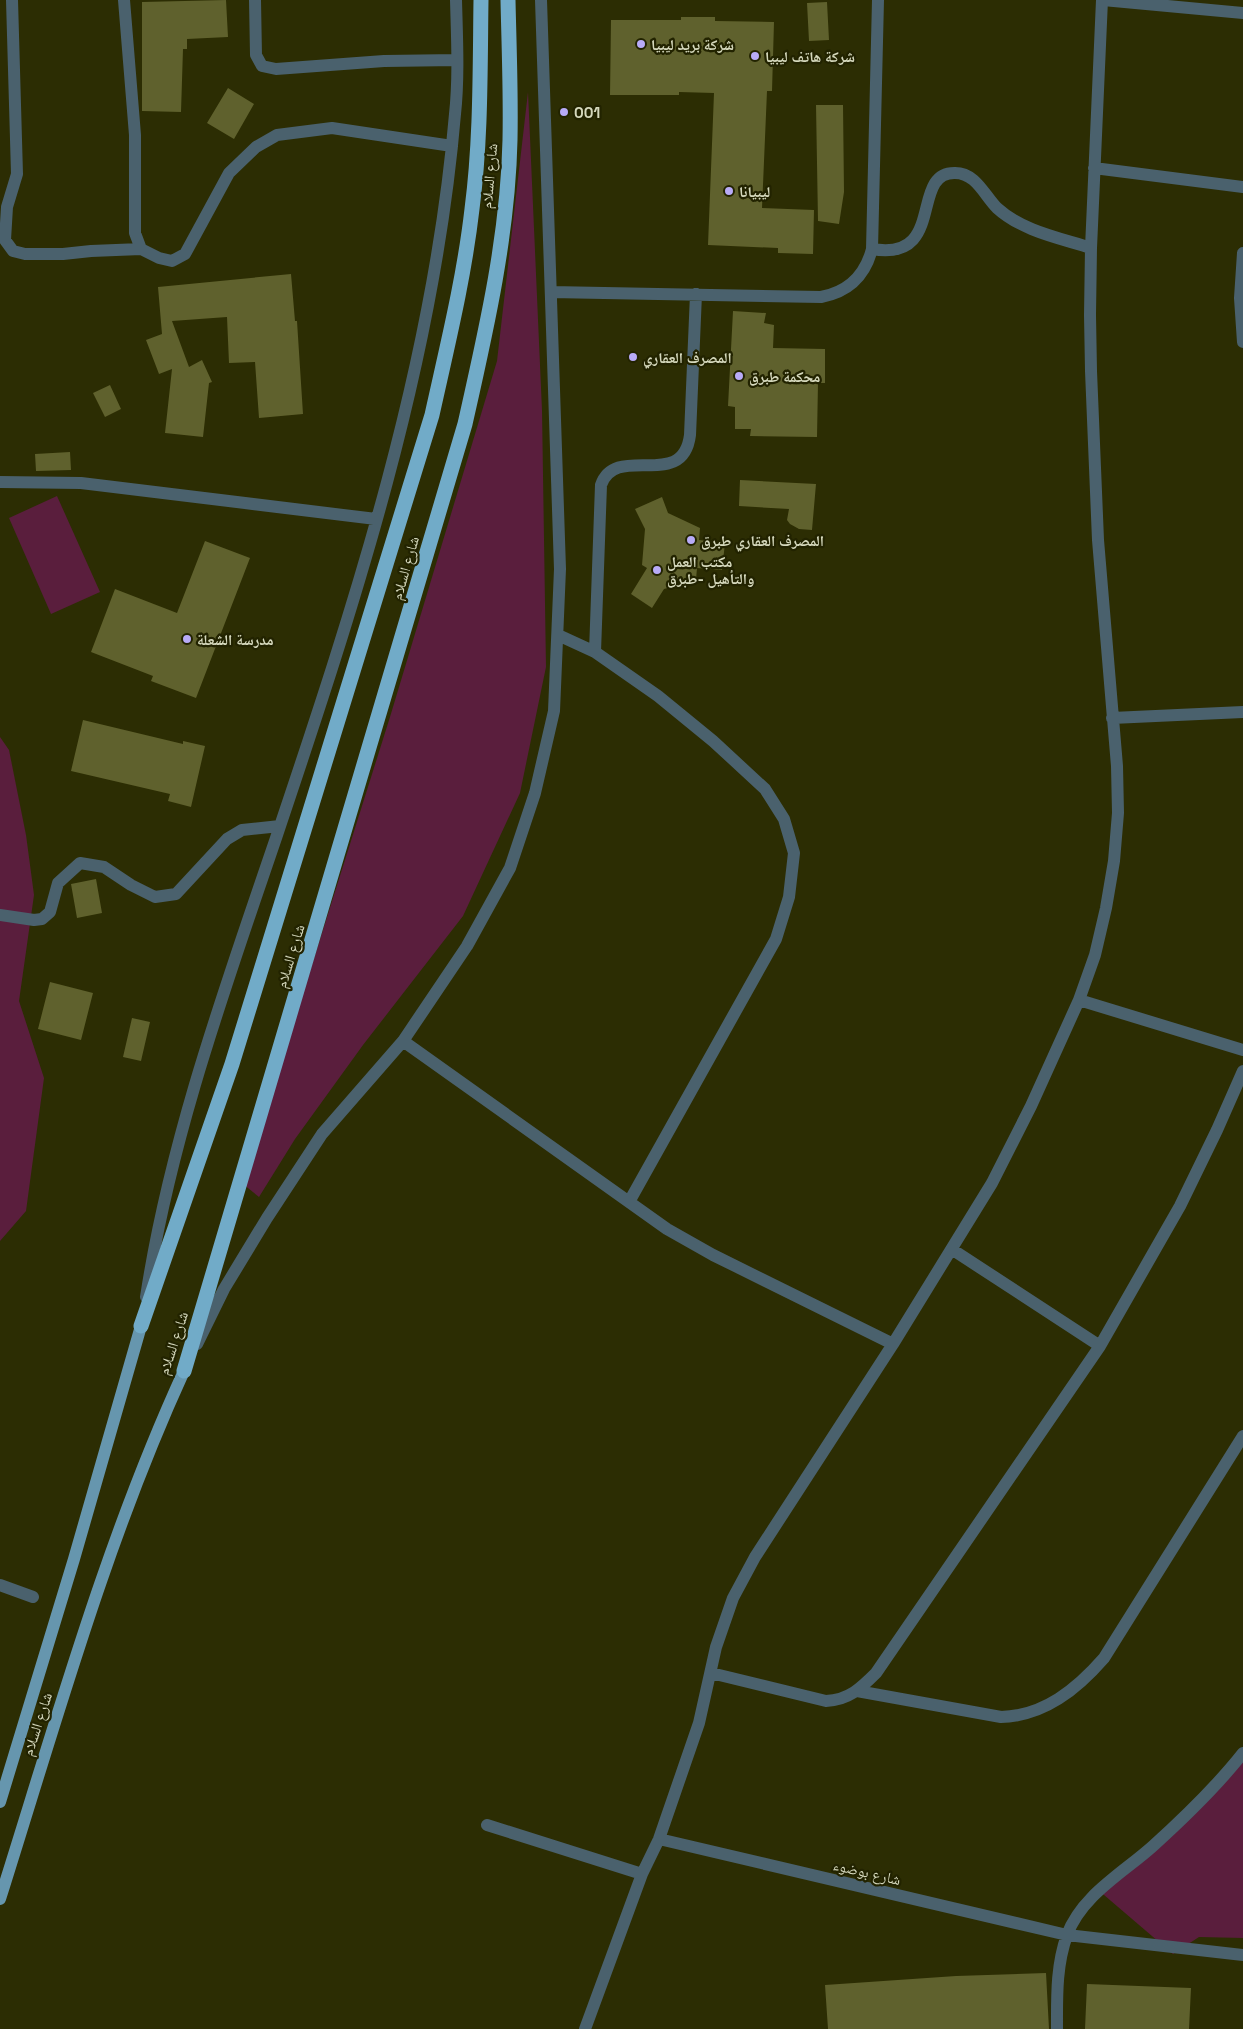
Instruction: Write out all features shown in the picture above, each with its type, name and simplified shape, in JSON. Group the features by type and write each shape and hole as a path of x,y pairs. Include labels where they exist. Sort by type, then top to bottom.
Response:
{"highway":[{"name":"شارع السلام","path":"141,1326 232,1064 432,415 452,328 472,209 478,129 481,0"},
{"name":"شارع السلام","path":"184,1371 466,424 484,340 505,208 510,141 508,0"}],"main road":[{"name":"شارع السلام","path":"0,1802 74,1559 141,1326"},
{"name":"شارع السلام","path":"0,1899 104,1570 149,1450 184,1371"}],"street":[{"path":"12,0 17,174 7,207 5,240 13,251 25,254 62,254 141,249 159,258 172,261 185,254 228,172 256,147 278,135 332,128 452,146"},
{"path":"124,0 135,135 135,233 141,249"},
{"path":"255,0 256,55 262,66 276,69 384,61 457,60"},
{"path":"141,1326 156,1242 183,1127 333,664 408,402 436,270 452,146 456,112 456,0"},
{"path":"184,1371 224,1289 267,1218 322,1134 402,1041 467,946 510,868 535,793 554,711 560,569 542,0"},
{"path":"552,292 821,297 833,295 849,286 862,274 872,249 878,0"},
{"path":"585,2029 642,1874 659,1840 699,1723 724,1622 743,1578 953,1250 992,1183 1032,1106 1079,1000 1094,955 1104,918 1114,861 1118,813 1117,766 1098,530 1091,371 1091,248 1103,0 1243,14"},
{"path":"1094,168 1243,187"},
{"path":"872,249 884,251 896,249 908,244 917,236 923,223 930,192 935,183 942,175 953,172 965,174 975,180 997,208 1015,220 1043,233 1091,248"},
{"path":"1243,253 1240,298 1243,342"},
{"path":"595,652 601,485 609,472 618,466 667,465 679,459 687,448 690,435 696,294"},
{"path":"1,480 81,483 376,518"},
{"path":"558,634 595,652 658,696 753,776 784,819 794,853 789,897 784,918 773,945 629,1202"},
{"path":"1112,718 1243,712"},
{"path":"0,915 34,920 42,919 50,912 58,883 80,863 104,867 130,885 155,896 176,894 227,839 242,830 280,826"},
{"path":"1079,1000 1243,1050"},
{"path":"402,1041 667,1229 713,1255 893,1344"},
{"path":"711,1673 826,1701 837,1701 857,1692 884,1662 1100,1346 1180,1206 1243,1071"},
{"path":"953,1250 1100,1346"},
{"path":"857,1692 1000,1717 1014,1717 1061,1698 1089,1675 1104,1658 1243,1436"},
{"path":"0,1585 32,1597"},
{"path":"1057,2029 1058,1971 1067,1935 1080,1912 1091,1898 1152,1847 1198,1803 1243,1753"},
{"path":"487,1825 642,1874"},
{"name":"شارع بوضوء","path":"659,1840 1067,1935 1243,1955"}],"shaded area":[{"path":"528,92 542,410 546,667 520,793 463,916 363,1045 295,1139 259,1197 243,1184 390,717 497,361"},
{"path":"57,496 100,592 51,614 9,518"},
{"path":"0,737 9,750 26,835 34,895 19,1001 44,1078 26,1211 0,1241"},
{"path":"1243,1749 1243,1938 1199,1937 1173,1954 1097,1889 1197,1804"}],"building":[{"path":"226,0 228,37 187,39 187,49 183,49 181,112 142,111 142,2"},
{"path":"827,2 829,40 809,41 807,3"},
{"path":"681,17 715,17 715,21 774,22 772,91 767,91 762,208 814,210 813,254 778,253 778,248 708,245 714,93 679,92 679,95 610,95 611,20 681,20"},
{"path":"228,88 254,104 234,139 207,123"},
{"path":"816,105 843,105 844,192 839,224 818,221"},
{"path":"291,274 295,321 297,321 303,414 259,418 255,362 229,363 227,317 172,321 189,367 202,360 212,382 209,383 203,437 165,433 172,369 159,374 146,340 162,334 158,287"},
{"path":"733,311 766,313 764,323 774,325 773,348 825,349 825,383 818,383 817,437 750,436 751,429 735,429 735,407 728,406"},
{"path":"110,385 121,409 105,417 93,393"},
{"path":"70,452 71,470 36,471 35,454"},
{"path":"740,480 816,484 812,530 799,529 790,524 787,520 789,509 739,506"},
{"path":"662,497 668,513 700,528 699,540 725,543 722,570 697,568 696,580 664,589 652,608 631,594 647,568 642,565 645,529 635,509"},
{"path":"205,541 250,558 196,698 151,681 153,676 91,652 115,589 177,613"},
{"path":"83,720 183,744 183,741 205,746 191,807 168,801 170,794 71,771"},
{"path":"96,879 102,913 77,918 71,884"},
{"path":"50,982 93,993 81,1040 38,1029"},
{"path":"132,1018 150,1022 141,1061 123,1057"},
{"path":"1046,1973 1049,2029 828,2029 825,1985 956,1976"},
{"path":"1087,1984 1191,1988 1189,2029 1085,2029"}],"place":[{"name":"شركة بريد ليبيا","path":"641,44"},
{"name":"شركة هاتف ليبيا","path":"755,56"},
{"name":"001","path":"564,112"},
{"name":"ليبيانا","path":"729,191"},
{"name":"المصرف العقاري","path":"633,357"},
{"name":"محكمة طبرق","path":"739,376"},
{"name":"المصرف العقاري طبرق","path":"691,540"},
{"name":"مكتب العمل والتأهيل -طبرق","path":"657,570"},
{"name":"مدرسة الشعلة","path":"187,639"}]}
